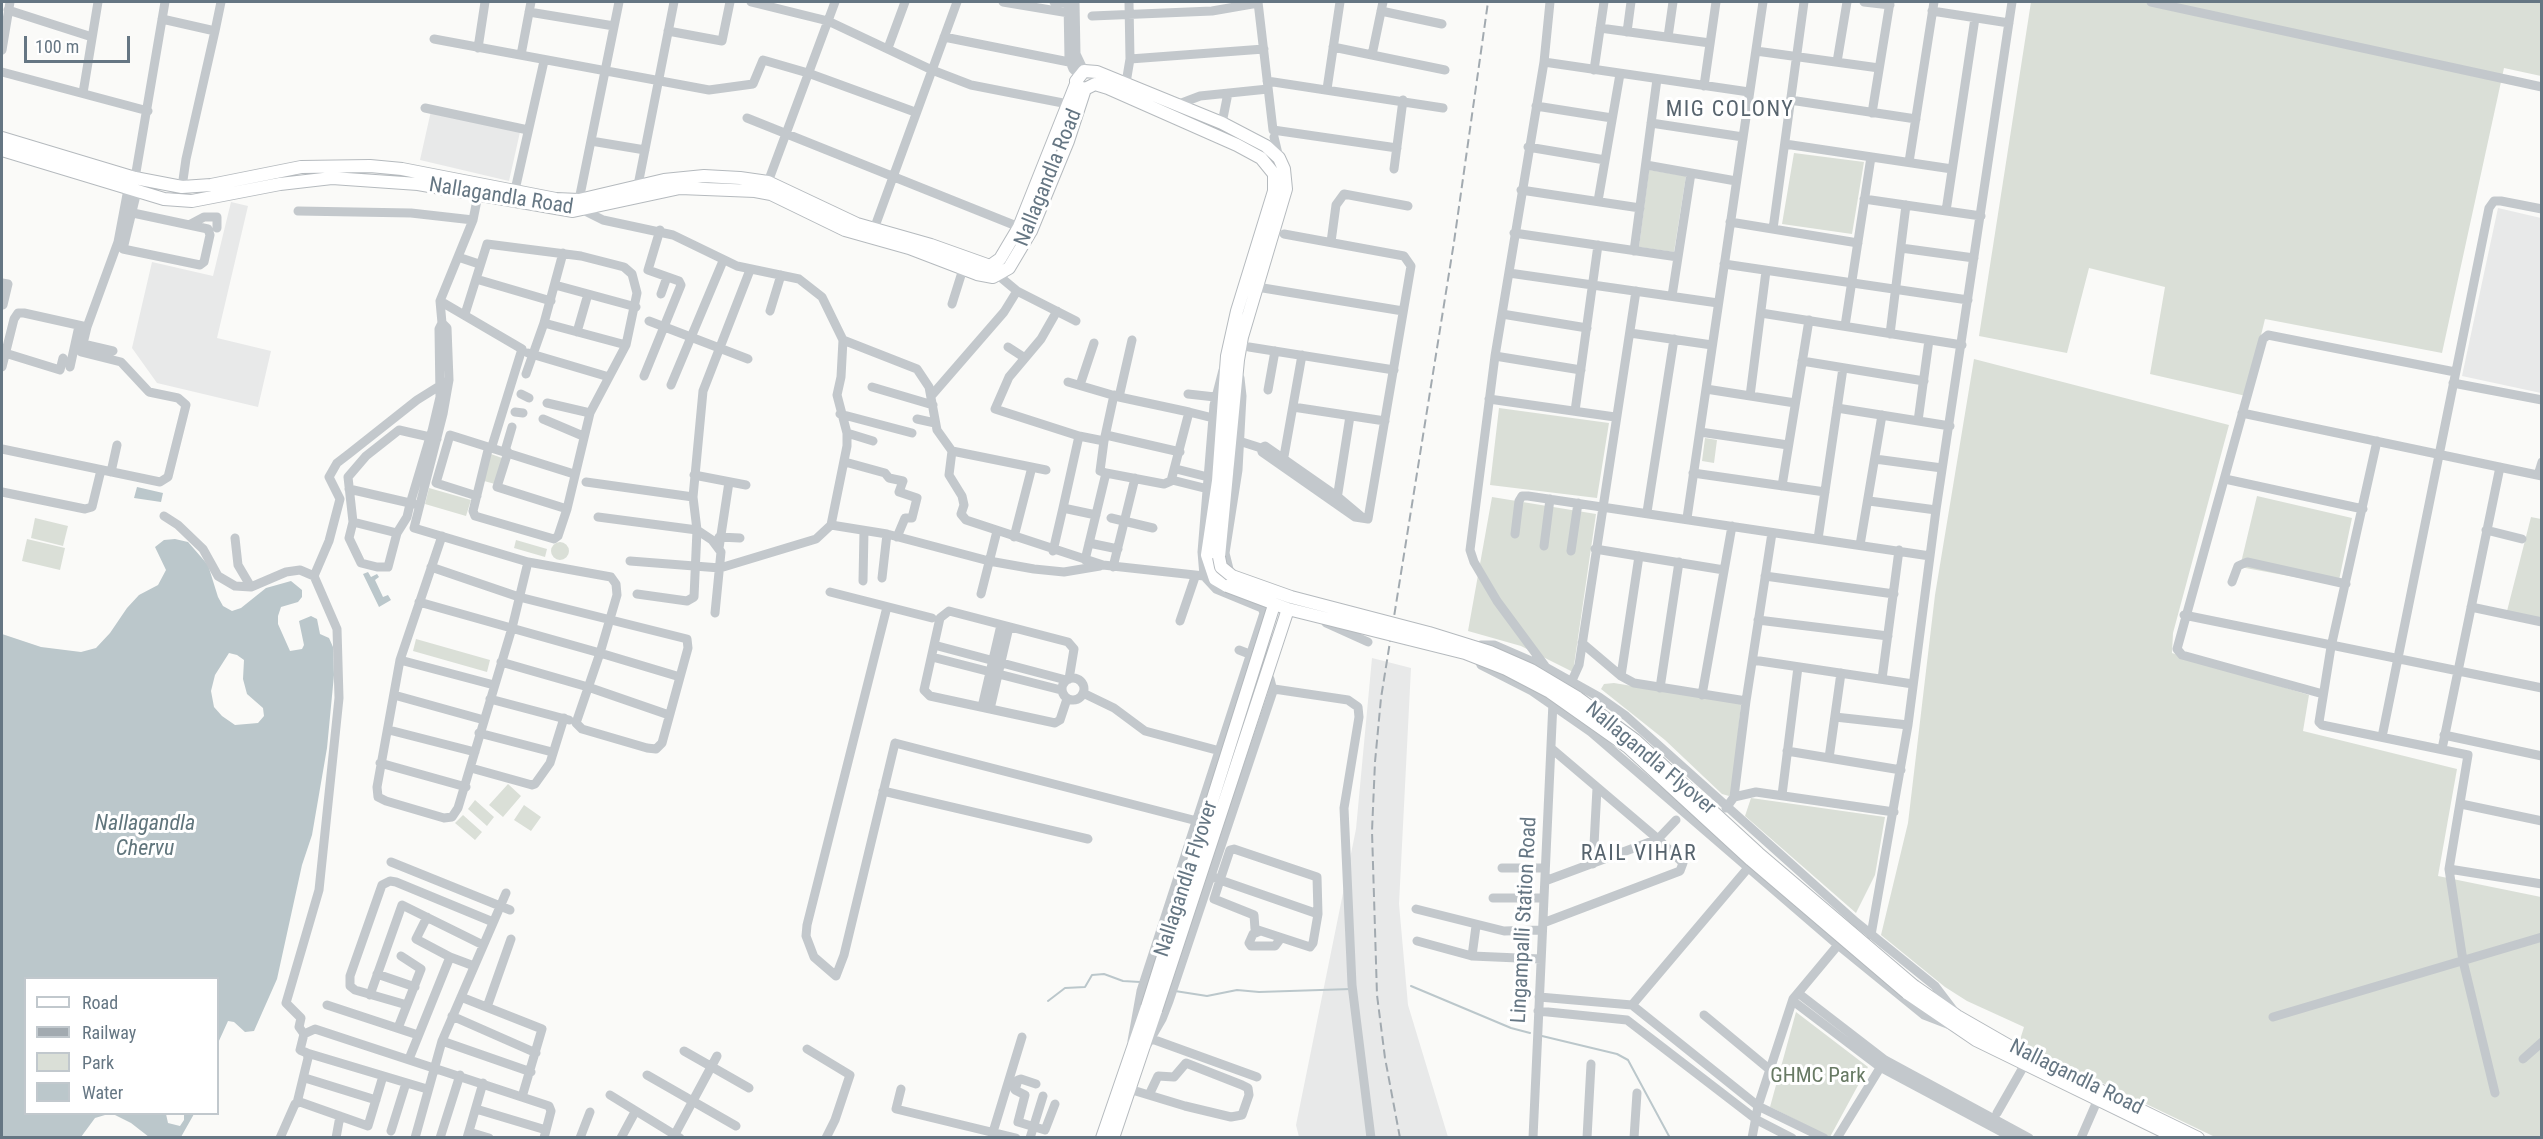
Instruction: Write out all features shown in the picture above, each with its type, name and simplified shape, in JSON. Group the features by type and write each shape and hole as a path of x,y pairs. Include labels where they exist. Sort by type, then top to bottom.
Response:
{"main road":[{"path":"1081,80 1097,72 1126,83 1222,123 1266,146 1279,158 1287,182 1262,249"},
{"path":"1081,80 1091,85 1101,85 1237,145 1270,166 1274,174 1274,191 1262,249"},
{"name":"Nallagandla Road","path":"2,138 164,199 192,201 280,184 332,178 515,190 581,205 638,184 704,176 768,182 840,218 931,244 990,266 1000,259 1019,227 1068,104 1081,80"},
{"name":"Nallagandla Road","path":"2,150 133,186 211,185 270,171 321,165 402,169 483,188 556,209 680,188 755,191 771,194 845,231 909,248 987,277 999,276 1009,268 1031,231 1068,141 1081,80"},
{"name":"Nallagandla Flyover","path":"1262,249 1242,337 1232,358 1224,403 1218,481 1208,555 1209,565 1215,579 1221,584 1268,605 1289,603 1466,653 1506,669 1550,692 1628,747 1760,867 1910,989 1954,1021"},
{"name":"Nallagandla Flyover","path":"1136,1051 1289,603"},
{"name":"Nallagandla Flyover","path":"1152,1008 1268,605"},
{"name":"Nallagandla Road","path":"1954,1021 2025,1064 2177,1137"},
{"name":"Nallagandla Road","path":"1954,1021 2198,1137"},
{"path":"1113,1137 1129,1089 1136,1051"},
{"path":"1102,1137 1136,1051"}],"street":[{"path":"83,93 98,2"},
{"path":"121,245 148,111 165,2"},
{"path":"182,187 186,159 221,2"},
{"path":"478,48 485,2"},
{"path":"520,55 531,2"},
{"path":"619,2 591,141 581,205 603,220 660,230 691,243 723,261 750,270 799,279 822,297 843,340 841,377 837,395 840,414 847,433 845,462 831,525 816,539 720,568 630,561"},
{"path":"638,184 674,2"},
{"path":"668,31 722,41 730,2"},
{"path":"751,2 828,21 932,70 971,85 1068,104"},
{"path":"768,182 835,2"},
{"path":"888,48 905,2"},
{"path":"874,229 891,177 957,2"},
{"path":"1009,2 1070,5"},
{"path":"1054,2 1070,5"},
{"path":"1126,83 1130,59 1129,2"},
{"path":"1092,16 1131,15 1258,2 1273,130 1397,148"},
{"path":"1327,89 1340,2"},
{"path":"1547,668 1497,601 1474,562 1470,550 1495,356 1528,147 1544,62 1550,2"},
{"path":"1594,70 1604,2"},
{"path":"1627,32 1631,2"},
{"path":"1668,38 1673,2"},
{"path":"1704,86 1716,2"},
{"path":"1687,518 1763,2"},
{"path":"1773,229 1804,2"},
{"path":"1837,62 1847,2"},
{"path":"1864,2 1890,3 1872,112"},
{"path":"1871,935 1908,725 1942,468 2012,2"},
{"path":"2151,2 2541,87"},
{"path":"1070,5 1069,62 1081,80"},
{"path":"1070,5 1081,80"},
{"path":"2,50 9,6 92,37"},
{"path":"1372,55 1382,6 1442,24"},
{"path":"1909,162 1933,6 1975,18 2009,24"},
{"path":"529,12 614,26"},
{"path":"1946,211 1975,18"},
{"path":"162,19 215,31"},
{"path":"1600,28 1710,43"},
{"path":"944,37 1069,62"},
{"path":"434,39 709,90 753,84 764,60 808,73 915,112"},
{"path":"1332,47 1445,70"},
{"path":"1130,59 1264,49"},
{"path":"1756,51 1879,68"},
{"path":"515,190 544,60"},
{"path":"1544,62 1749,92"},
{"path":"2,72 148,111"},
{"path":"1598,201 1620,74"},
{"path":"1634,251 1657,80"},
{"path":"1179,104 1200,96 1268,85 1327,89 1443,108"},
{"path":"1222,123 1228,93"},
{"path":"1394,169 1403,100"},
{"path":"1790,100 1916,119"},
{"path":"1536,106 1612,118"},
{"path":"425,108 528,130"},
{"path":"747,118 1019,227"},
{"path":"1652,123 1743,137"},
{"path":"1274,137 1279,158"},
{"path":"591,141 645,150"},
{"path":"1785,144 1952,169"},
{"path":"1528,147 1605,160"},
{"path":"1845,326 1870,157"},
{"path":"1646,165 1736,181"},
{"path":"1672,296 1691,172"},
{"path":"70,367 83,327 121,245 133,213 133,186"},
{"path":"433,438 443,414 445,382 447,328 442,323 440,301 473,220 483,188"},
{"path":"1521,190 1640,208"},
{"path":"1330,242 1336,205 1344,195 1408,206"},
{"path":"1864,199 1980,216"},
{"path":"2382,736 2489,208 2494,201 2501,201 2541,209"},
{"path":"1890,334 1906,205"},
{"path":"298,211 411,213 473,220"},
{"path":"133,213 208,229 210,235 204,262 200,265"},
{"path":"189,225 204,217 217,218 217,228"},
{"path":"1730,222 1858,243"},
{"path":"644,376 681,285 679,281 650,272 647,267 660,230"},
{"path":"1514,233 1678,257"},
{"path":"1239,441 1261,448 1265,446 1283,462 1337,500 1355,517 1368,519 1372,510 1411,266 1408,258 1284,234"},
{"path":"465,314 487,244 563,253 624,267 632,274 638,293 632,308 626,345 590,414 567,508 558,536 554,539 485,517 475,516 473,511 488,450 514,412 519,394 522,349"},
{"path":"121,245 207,266 211,251"},
{"path":"1575,411 1598,245"},
{"path":"506,246 528,255"},
{"path":"1900,248 1974,258"},
{"path":"526,374 551,301 563,253"},
{"path":"460,254 480,261"},
{"path":"671,385 723,261"},
{"path":"1724,264 1968,300"},
{"path":"952,304 963,269"},
{"path":"637,594 692,600 697,530 693,497 694,475 703,391 750,270"},
{"path":"1749,396 1766,271"},
{"path":"1509,273 1718,303"},
{"path":"770,311 781,275"},
{"path":"999,276 1017,291 1076,321"},
{"path":"661,294 668,277"},
{"path":"476,279 551,301"},
{"path":"2,283 8,284 3,305"},
{"path":"555,285 632,308"},
{"path":"1263,288 1403,311"},
{"path":"932,400 1004,312 1017,291"},
{"path":"1553,705 1573,682 1579,665 1636,291"},
{"path":"577,332 588,294"},
{"path":"440,301 532,356 609,377"},
{"path":"1057,311 1041,339 1010,377 995,409 1079,436 1105,438 1180,452"},
{"path":"2,367 18,313 83,327"},
{"path":"1761,313 1962,345"},
{"path":"1502,314 1587,328"},
{"path":"1782,486 1809,320"},
{"path":"649,321 748,359"},
{"path":"544,323 626,345"},
{"path":"2,449 155,482 166,480 186,405 178,398 149,392 122,362 81,352 83,327"},
{"path":"1630,333 1712,345"},
{"path":"2323,694 2182,655 2177,649 2184,615 2265,335 2455,372"},
{"path":"1647,512 1674,339"},
{"path":"843,340 910,364 927,381 935,423 952,451 949,475 963,501 961,514 966,520 1053,551 1108,566 1200,576 1216,589 1246,602 1268,605"},
{"path":"1132,340 1105,438 1100,471 1164,484 1172,480 1208,489"},
{"path":"1918,421 1929,340"},
{"path":"83,344 113,351"},
{"path":"1080,385 1094,344"},
{"path":"1249,346 1394,370"},
{"path":"1008,347 1025,358"},
{"path":"1268,390 1275,351"},
{"path":"5,353 60,370 63,358"},
{"path":"1283,462 1302,355"},
{"path":"1495,356 1581,370"},
{"path":"1180,621 1200,576 1213,418 1224,403 1232,358"},
{"path":"1232,358 1242,396 1238,470 1225,560 1228,568 1250,579 1282,590 1322,621 1368,642"},
{"path":"1802,361 1924,381"},
{"path":"1818,539 1843,368"},
{"path":"353,522 408,533 414,528 415,505 445,382"},
{"path":"314,576 329,541 340,499 329,477 337,463 417,400 445,382"},
{"path":"1068,382 1116,396 1184,404 1224,403"},
{"path":"2453,383 2541,400"},
{"path":"873,387 932,400"},
{"path":"1706,389 1796,403"},
{"path":"1489,399 1615,417"},
{"path":"547,403 590,414"},
{"path":"1184,404 1213,418"},
{"path":"1172,480 1180,452 1184,404"},
{"path":"1293,407 1385,421"},
{"path":"1837,408 1950,426"},
{"path":"2242,413 2540,476 2541,462"},
{"path":"840,414 912,434"},
{"path":"1860,545 1882,415"},
{"path":"1337,500 1350,416"},
{"path":"543,419 583,436"},
{"path":"917,419 935,423"},
{"path":"512,427 497,487 567,508"},
{"path":"415,505 399,531 388,567 377,567 359,560 350,538 353,522 348,477 358,464 399,430 433,438"},
{"path":"1700,432 1788,445"},
{"path":"847,433 873,441"},
{"path":"477,496 436,483 447,437 453,434 574,474"},
{"path":"1053,551 1079,436"},
{"path":"2377,441 2331,646 2318,717 2322,725 2468,755 2449,869 2463,961 2495,1093"},
{"path":"2,492 85,509 92,507 117,444"},
{"path":"952,451 1046,470"},
{"path":"1875,459 1942,468"},
{"path":"845,462 885,473 889,478 903,481 899,492 917,498 912,518 905,518 897,537"},
{"path":"1014,537 1032,467"},
{"path":"2442,749 2500,467"},
{"path":"1176,469 1209,477"},
{"path":"1085,560 1106,473"},
{"path":"1693,473 1825,492"},
{"path":"694,475 746,485"},
{"path":"1108,566 1118,549 1135,478"},
{"path":"2225,479 2362,509"},
{"path":"586,482 693,497"},
{"path":"715,613 721,552 719,537 729,482"},
{"path":"349,489 415,505"},
{"path":"1515,534 1522,496 1647,512 1930,556"},
{"path":"1544,546 1550,499"},
{"path":"1869,501 1936,510"},
{"path":"1571,551 1578,503"},
{"path":"1063,508 1096,515"},
{"path":"164,516 178,525 203,549 218,576 235,586 251,587 286,572 300,570 314,576 337,629 339,698 319,890 286,1002 301,1018 299,1027 304,1034 300,1050 427,1089"},
{"path":"598,517 697,530 719,548"},
{"path":"1111,518 1153,528"},
{"path":"831,525 887,534 989,561 1064,572 1108,566"},
{"path":"1702,695 1732,526"},
{"path":"414,528 528,562 611,577 616,584 617,595 576,723"},
{"path":"2486,530 2522,539"},
{"path":"863,581 864,531"},
{"path":"981,594 997,531"},
{"path":"1726,808 1734,797 1772,533"},
{"path":"882,578 887,534"},
{"path":"442,536 400,660 389,730 380,763 378,797 444,818 452,817 459,808 466,787 479,733 512,628 528,562"},
{"path":"719,537 740,538"},
{"path":"235,538 238,565 251,587"},
{"path":"1089,543 1118,549"},
{"path":"1595,549 1724,570"},
{"path":"1882,679 1899,550"},
{"path":"1621,676 1639,556"},
{"path":"1660,688 1679,562"},
{"path":"2232,582 2238,566 2247,562 2346,584"},
{"path":"431,567 519,597 610,617 687,639 688,648 662,743 656,749 582,729 576,723 564,718 490,699"},
{"path":"1765,576 1894,594"},
{"path":"1246,602 1250,579"},
{"path":"1136,1051 1141,991 1268,605 1263,583"},
{"path":"830,592 932,618"},
{"path":"419,602 680,677"},
{"path":"887,607 807,925 806,936 814,957 836,975 844,955 895,743 1197,820"},
{"path":"2470,607 2541,622"},
{"path":"949,611 1072,645 1066,683 1067,699 1060,720 1055,723 926,693 924,690 934,645 940,618 949,611"},
{"path":"2184,615 2541,688"},
{"path":"1758,620 1888,636"},
{"path":"986,708 1005,626"},
{"path":"1582,643 1621,676 1634,682 1746,701"},
{"path":"934,645 1066,683"},
{"path":"1481,645 1494,645 1547,668 1599,698 1646,733 1726,808 1871,935 1935,986 1954,1021 1924,1015 1748,868 1623,757 1553,705 1507,676 1481,665 1477,656 1481,645"},
{"path":"1239,650 1252,653"},
{"path":"932,657 994,672 1066,683 1076,679 1082,683 1083,693"},
{"path":"400,660 494,685"},
{"path":"1752,660 1913,684"},
{"path":"501,662 588,687 669,715"},
{"path":"1782,795 1798,667"},
{"name":"Lingampalli Station Road","path":"1533,1137 1552,749 1553,705 1547,668"},
{"path":"1215,899 1215,878 1274,690 1270,679 1246,670"},
{"path":"1829,758 1841,673"},
{"path":"1242,685 1348,700 1358,707 1359,717 1344,808 1352,989 1371,1137"},
{"path":"1067,699 1074,700 1083,693"},
{"path":"1083,693 1114,708 1145,731 1220,751"},
{"path":"394,695 484,720"},
{"path":"1835,717 1908,725"},
{"path":"471,768 532,785 538,782 550,763 564,718"},
{"path":"389,730 475,752"},
{"path":"479,733 552,752"},
{"path":"1623,757 1646,733"},
{"path":"2444,735 2541,756"},
{"path":"1416,909 1476,926 1504,931 1542,926 1680,871 1683,863 1680,859 1552,749"},
{"path":"1787,752 1901,770"},
{"path":"380,763 466,787"},
{"path":"1593,864 1598,788"},
{"path":"883,791 1089,840"},
{"path":"1734,797 1756,792 1894,812"},
{"path":"2461,804 2541,821"},
{"path":"1545,881 1658,839 1677,820"},
{"path":"1136,1051 1152,1039 1169,1000 1204,895 1230,850 1234,849 1317,877 1318,914 1310,947 1255,929 1254,915 1204,895"},
{"path":"391,862 505,908"},
{"path":"1502,867 1545,868"},
{"path":"1632,1005 1748,868"},
{"path":"2449,869 2541,884"},
{"path":"1215,878 1318,914"},
{"path":"407,1005 352,989 349,981 379,889 390,881 493,922"},
{"path":"370,995 409,887"},
{"path":"415,1137 442,1041 493,922 505,908 506,893"},
{"path":"1493,898 1544,898"},
{"path":"402,905 483,945"},
{"path":"427,917 416,939 450,957 474,966"},
{"path":"1472,956 1476,926"},
{"path":"1260,931 1253,934 1249,943 1251,946 1278,946 1281,938"},
{"path":"2274,1017 2541,937"},
{"path":"487,1007 511,939"},
{"path":"1417,941 1472,956 1541,959"},
{"path":"1752,1137 1769,1069 1795,997 1838,945"},
{"path":"398,1028 420,968 401,956"},
{"path":"409,1059 450,957"},
{"path":"377,974 414,987"},
{"path":"460,997 540,1027 542,1035 522,1097"},
{"path":"1539,997 1632,1005 1758,1106 1824,1137"},
{"path":"1795,997 1882,1064 2013,1137"},
{"path":"327,1005 418,1035"},
{"path":"1538,1011 1628,1020 1756,1120 1792,1137"},
{"path":"1704,1015 1769,1069"},
{"path":"452,1016 536,1053"},
{"path":"304,1034 315,1029 460,1075 549,1106 551,1111 545,1134 476,1109"},
{"path":"993,1132 1022,1037"},
{"path":"1152,1039 1257,1077"},
{"path":"442,1041 531,1072"},
{"path":"2523,1059 2541,1042"},
{"path":"807,1050 850,1075 836,1120 826,1137"},
{"path":"684,1051 749,1088"},
{"path":"280,1137 297,1103 305,1078 307,1053"},
{"path":"610,1095 676,1136 717,1056"},
{"path":"1129,1089 1149,1095 1238,1117 1242,1115 1249,1095 1248,1088 1186,1063 1174,1077 1158,1076 1149,1095"},
{"path":"1587,1137 1591,1064"},
{"path":"1837,1137 1882,1064"},
{"path":"1882,1064 2029,1137"},
{"path":"1997,1113 2025,1064"},
{"path":"440,1137 460,1075"},
{"path":"647,1075 736,1126"},
{"path":"297,1103 303,1102 373,1126 376,1100 383,1076"},
{"path":"305,1078 376,1100"},
{"path":"1036,1084 1020,1079 1015,1089 1025,1095 1018,1122 1031,1132 1045,1130 1055,1104"},
{"path":"391,1131 406,1083"},
{"path":"483,1083 468,1135 489,1137"},
{"path":"902,1089 896,1109 980,1134 993,1132 1016,1137"},
{"path":"1634,1137 1637,1093"},
{"path":"1031,1132 1043,1096"},
{"path":"2080,1137 2098,1099"},
{"path":"580,1137 590,1112"},
{"path":"621,1137 635,1112"},
{"path":"336,1137 340,1116"}],"shaded area":[{"path":"431,111 520,132 509,181 420,160"},
{"path":"231,202 248,206 217,338 271,351 258,407 157,383 132,348 152,262 213,276"},
{"path":"2498,208 2541,218 2541,393 2462,376"},
{"path":"1372,658 1411,668 1399,904 1408,1005 1448,1137 1299,1137 1296,1125 1356,829"}],"green space":[{"path":"2031,2 2541,2 2541,76 2504,68 2442,353 2265,319 2246,396 2150,374 2165,287 2089,268 2067,353 1979,336"},
{"path":"1794,153 1864,162 1852,234 1782,224"},
{"path":"1649,170 1686,176 1674,252 1639,247"},
{"path":"1974,359 2229,425 2173,633 2172,653 2309,695 2303,731 2457,769 2438,876 2541,897 2541,1137 2215,1137 2019,1043 2024,1027 1967,1001 1945,987 1881,935 1908,823 1935,595"},
{"path":"1499,408 1609,423 1597,498 1490,485"},
{"path":"1705,438 1717,440 1714,463 1702,461"},
{"path":"491,454 502,458 495,484 484,481"},
{"path":"429,488 471,500 466,516 425,504"},
{"path":"2257,496 2352,518 2338,585 2240,567"},
{"path":"1492,497 1596,514 1573,672 1521,646 1468,631"},
{"path":"2531,517 2541,519 2541,619 2507,611"},
{"path":"35,518 68,526 63,546 31,538"},
{"path":"27,539 65,548 60,570 22,561"},
{"path":"516,540 547,549 545,557 514,548"},
{"path":"560,542 566,545 569,551 566,557 560,560 554,557 551,551 554,545"},
{"path":"416,639 490,660 487,672 413,651"},
{"path":"1614,683 1741,704 1732,793 1729,796 1722,794 1665,740 1601,689 1604,684"},
{"path":"508,784 521,796 503,817 489,805"},
{"path":"1751,798 1885,817 1875,875 1856,913 1745,816"},
{"path":"475,800 494,817 487,826 468,809"},
{"path":"524,805 541,817 531,831 514,820"},
{"path":"463,815 482,832 475,840 455,823"},
{"name":"GHMC Park","path":"1796,1012 1868,1067 1830,1137 1770,1107"}],"water":[{"path":"137,487 163,493 161,502 134,498"},
{"name":"Nallagandla Chervu","path":"175,539 188,542 208,565 223,606 232,611 241,608 266,588 291,581 302,590 302,597 298,602 281,607 278,616 278,624 290,651 302,649 304,645 299,621 311,616 317,619 320,634 329,638 333,647 334,675 327,748 312,835 302,865 277,979 254,1031 245,1032 234,1022 228,1021 219,1041 219,977 24,977 24,1115 105,1115 95,1118 81,1137 2,1137 2,634 41,647 81,652 96,648 139,595 158,585 166,570 155,547 164,540","holes":["229,653 244,660 243,679 247,694 263,708 264,716 258,723 235,725 214,707 211,691 215,675"]},
{"path":"368,572 371,577 377,574 379,577 375,580 383,597 388,595 391,600 379,607 363,574"},
{"name":"Nallagandla Chervu","path":"115,1115 166,1115 168,1123 180,1126 184,1115 193,1115 181,1137 149,1137 131,1123"}],"waterway":[{"path":"1048,1001 1065,988 1085,987 1092,975 1104,974 1123,981 1140,982"},
{"path":"1411,986 1511,1028 1530,1033"},
{"path":"1175,991 1207,996 1237,990 1259,992 1351,989"},
{"path":"1542,1036 1617,1054 1628,1060 1670,1138"}],"railway":[{"path":"1400,1138 1385,1058 1377,995 1372,831 1375,762 1381,698 1454,242 1488,2"}],"district":[{"name":"MIG COLONY","path":"1730,110"},
{"name":"RAIL VIHAR","path":"1639,854"}]}
